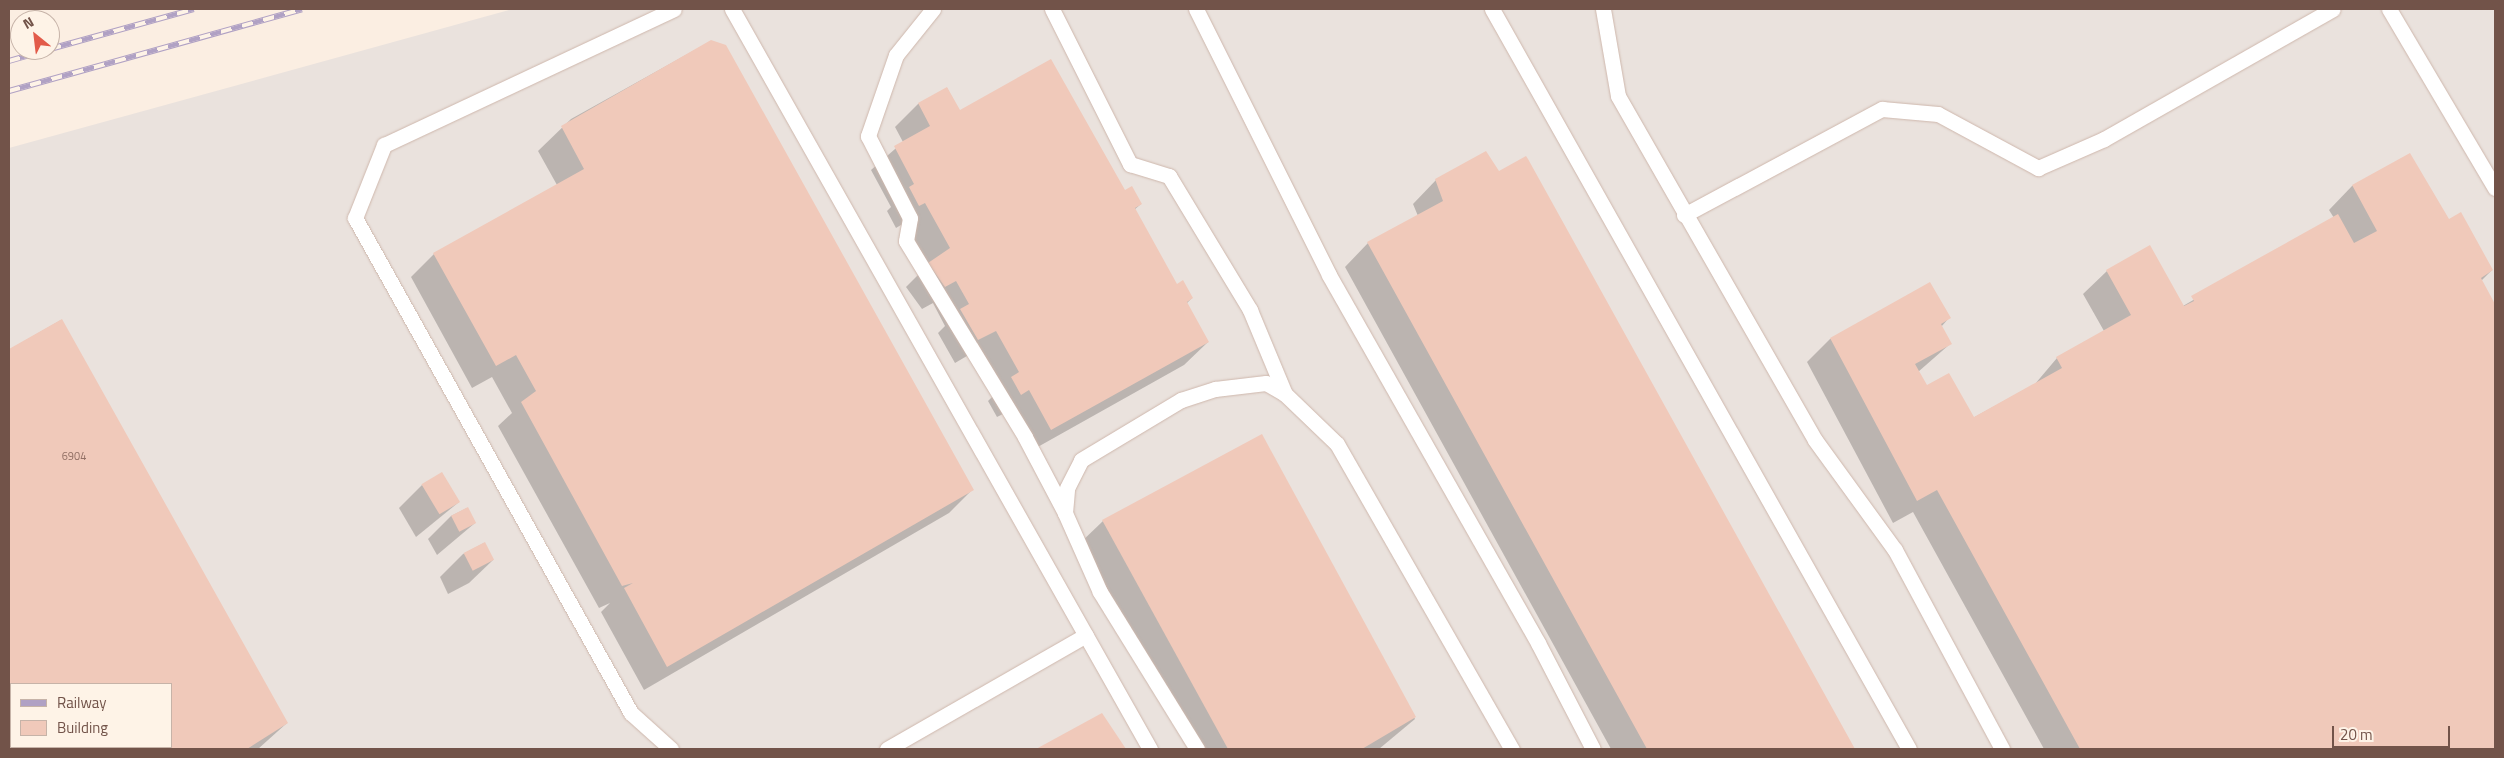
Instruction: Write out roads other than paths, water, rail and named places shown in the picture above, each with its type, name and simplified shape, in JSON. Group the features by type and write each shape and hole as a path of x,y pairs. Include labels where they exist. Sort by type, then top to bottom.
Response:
{"lane":[{"path":"671,749 631,713 355,218 384,145 674,9"},
{"path":"732,9 1150,749"},
{"path":"933,9 896,56 886,96 868,136 910,218 906,241 1025,437 1065,513 1100,592 1197,749"},
{"path":"1052,9 1130,164 1169,176 1250,310 1285,394"},
{"path":"1196,9 1330,275 1427,455 1538,643 1593,749"},
{"path":"1492,9 1909,749"},
{"path":"1603,9 1618,96 1684,215 1815,440 1894,550 2002,749"},
{"path":"1684,215 1882,109 1938,114 2038,168 2104,139 2333,9"},
{"path":"2389,9 2495,188"},
{"path":"1065,513 1067,488 1081,460 1182,400 1215,389 1266,383 1285,394 1337,444 1512,749"},
{"path":"888,749 1086,635"}],"railway":[{"path":"60,46 194,9"},
{"path":"9,91 302,9"}]}
